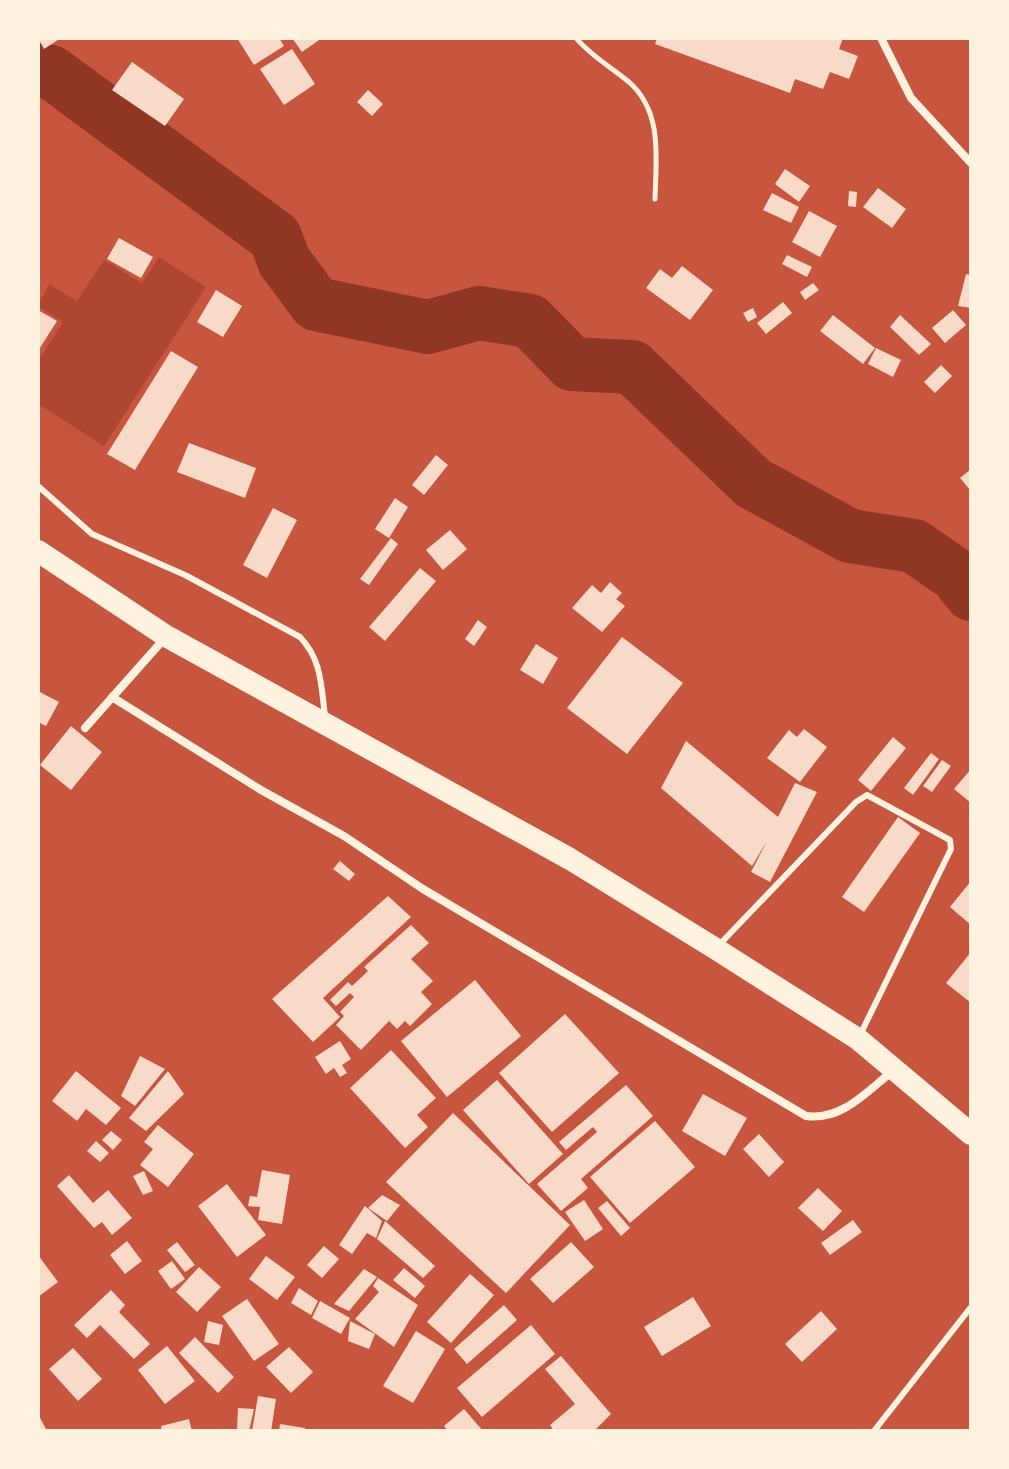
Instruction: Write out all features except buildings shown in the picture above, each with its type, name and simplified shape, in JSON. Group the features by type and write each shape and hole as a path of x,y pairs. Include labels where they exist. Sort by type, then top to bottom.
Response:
{"highway":[{"path":"38,551 166,636 570,859 716,949 858,1039 897,1068 971,1134"}],"street":[{"path":"881,38 911,98 971,163"},
{"path":"85,728 166,636"},
{"path":"112,697 261,790 344,836 435,896 806,1116 823,1118 836,1115 897,1068"}],"lane":[{"path":"38,486 92,534 185,575 300,637 311,649 319,666 326,724"},
{"path":"716,949 856,802 867,795 950,840 951,849 858,1039"},
{"path":"874,1431 971,1307"}],"path":[{"path":"576,38 644,98 657,134 655,199"}],"shaded area":[{"path":"159,257 206,287 104,446 38,404 38,361 63,322 38,306 49,284 77,301 104,260 142,283"}],"waterway":[{"path":"38,70 51,72 275,237 284,261 316,304 428,327 479,313 530,321 572,364 632,367 753,483 850,536 914,546 956,575 971,594"}]}
